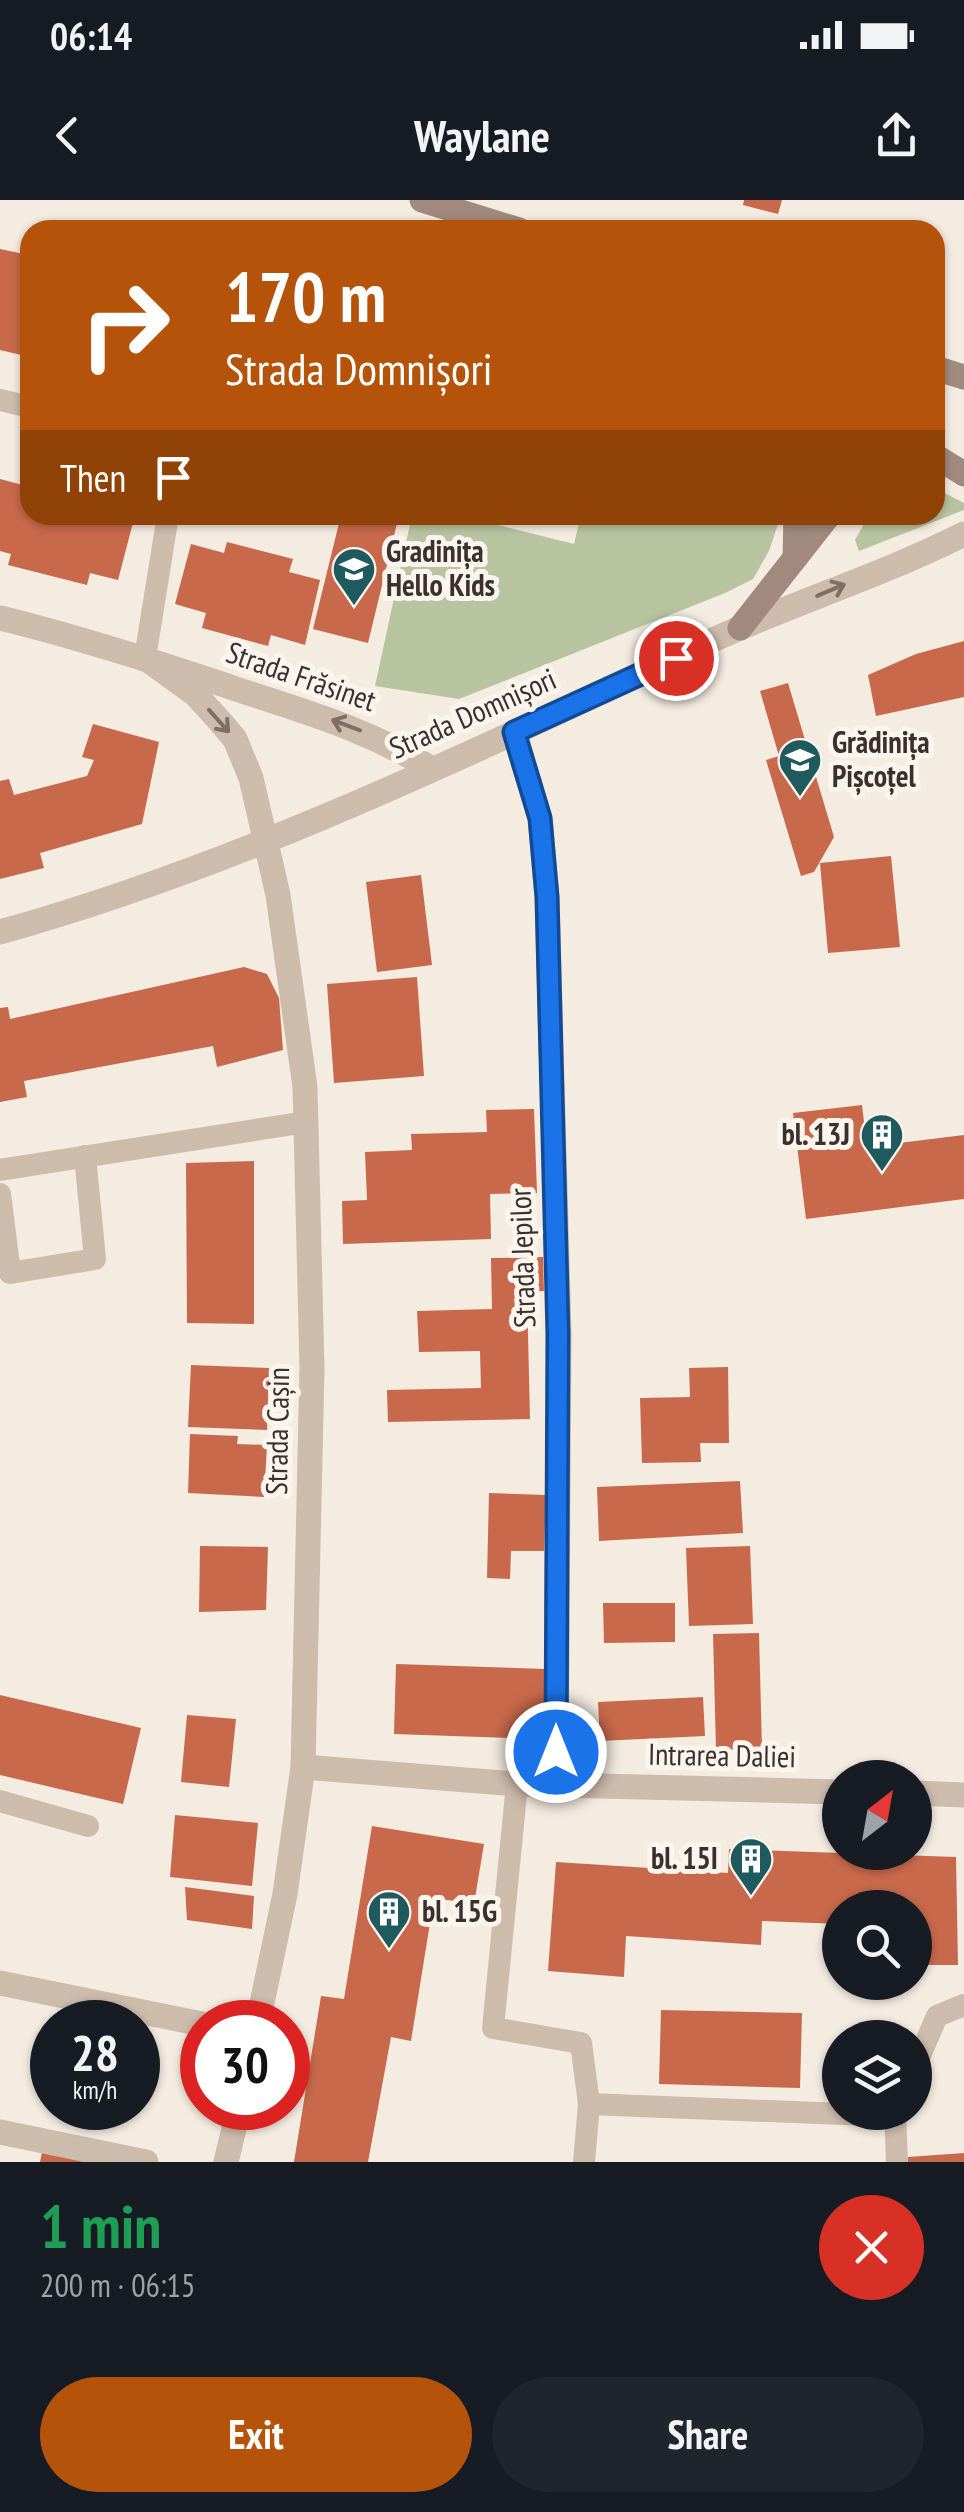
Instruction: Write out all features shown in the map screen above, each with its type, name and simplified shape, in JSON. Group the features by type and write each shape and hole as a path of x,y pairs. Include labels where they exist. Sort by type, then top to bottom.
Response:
{"main road":[{"path":"422,200 487,220"},
{"path":"795,558 796,525"},
{"path":"740,628 821,525"}],"street":[{"name":"Strada Domnișori","path":"0,932 97,905 266,841 740,628 960,539"},
{"name":"Strada Frăsinet","path":"0,618 144,658 353,727 432,768"},
{"name":"Strada Frăsinet","path":"144,658 196,695 235,739 251,778 266,841"},
{"name":"Strada Jepilor","path":"514,732 540,818 547,897 558,1334 556,1785"},
{"name":"Strada Cașin","path":"263,2000 285,1894 303,1768 312,1368 301,1044 266,841"},
{"name":"Intrarea Daliei","path":"303,1768 517,1784 822,1792"},
{"path":"932,1794 964,1794"},
{"path":"0,1983 180,2020"},
{"path":"226,2162 234,2130"},
{"path":"0,2132 146,2162"}],"lane":[{"path":"144,658 166,525"},
{"path":"0,1170 306,1122"},
{"path":"0,1194 10,1272 95,1259 85,1156"},
{"path":"517,1784 493,2028 581,2043 589,2104 584,2162"},
{"path":"0,1801 88,1826"},
{"path":"932,2028 937,2016 964,2005"},
{"path":"589,2104 822,2112"},
{"path":"895,2130 898,2162"}],"green space":[{"path":"945,493 964,503 964,510 945,517"},
{"path":"410,525 498,525 574,544 579,525 778,525 753,579 725,593 459,699 375,686"},
{"path":"863,525 926,525 859,551 855,540"}],"building":[{"path":"744,200 782,200 778,214 743,205"},
{"path":"0,249 20,253 20,355 0,350"},
{"path":"0,479 20,484 20,525 132,525 118,580 90,573 87,585 8,565 11,554 0,551"},
{"path":"339,525 397,525 368,643 313,629"},
{"path":"227,542 293,559 289,572 320,580 305,645 271,635 268,646 202,628 206,613 175,604 191,544 224,553"},
{"path":"964,641 964,697 876,716 868,675 916,654"},
{"name":"Grădinița Pișcoțel","path":"788,683 834,837 814,872 801,876 766,760 779,756 760,691"},
{"path":"93,724 159,742 142,824 40,853 44,868 0,879 0,781 9,779 14,795 87,776 94,760 82,757"},
{"path":"891,856 900,947 828,953 820,863"},
{"path":"421,875 432,965 377,972 366,882"},
{"path":"244,967 267,974 279,998 283,1050 217,1067 213,1046 24,1081 27,1097 0,1102 0,1008 8,1007 10,1019"},
{"path":"417,977 424,1076 334,1083 327,984"},
{"name":"bl. 13J","path":"862,1105 867,1147 964,1135 964,1199 806,1219 793,1113"},
{"path":"534,1109 537,1193 490,1194 491,1239 343,1244 342,1201 367,1200 365,1152 412,1150 411,1134 487,1132 486,1110"},
{"path":"254,1161 254,1324 187,1323 186,1163"},
{"path":"543,1257 544,1291 527,1292 530,1419 388,1422 387,1390 481,1388 480,1351 419,1352 417,1311 492,1309 491,1258"},
{"path":"191,1365 269,1368 267,1430 188,1427"},
{"path":"728,1367 729,1443 700,1443 701,1462 642,1463 640,1398 690,1397 689,1368"},
{"path":"190,1434 238,1436 237,1444 267,1445 264,1497 188,1493"},
{"path":"740,1481 743,1533 599,1541 597,1487"},
{"path":"489,1493 546,1495 544,1551 511,1551 510,1579 487,1578"},
{"path":"200,1546 268,1547 266,1610 199,1612"},
{"path":"750,1546 753,1624 689,1626 686,1548"},
{"path":"603,1603 675,1603 675,1642 604,1643"},
{"path":"759,1633 762,1749 716,1750 713,1634"},
{"path":"396,1664 546,1669 543,1739 394,1734"},
{"path":"0,1695 141,1728 123,1804 0,1775"},
{"path":"703,1697 705,1736 600,1741 598,1702"},
{"path":"187,1715 236,1719 229,1787 181,1782"},
{"path":"175,1815 258,1823 252,1886 170,1877"},
{"name":"bl. 15G","path":"372,1826 484,1844 474,1904 434,1898 411,2041 391,2037 368,2162 294,2162 299,2130 310,2130 310,2064 321,1996 344,1999"},
{"path":"729,1849 822,1852 822,1870 932,1870 932,1856 956,1857 958,1965 932,1965 932,1890 822,1890 822,1923 762,1921 761,1945 626,1936 624,1977 548,1971 556,1862 728,1873"},
{"path":"185,1887 254,1896 252,1929 187,1920"},
{"path":"661,2010 802,2013 800,2088 659,2084"},
{"path":"42,2152 83,2160 83,2162 40,2162"},
{"path":"964,2153 964,2162 908,2162 908,2157"}],"place":[{"name":"Gradinița Hello Kids","path":"354,607"},
{"name":"Grădinița Pișcoțel","path":"800,798"},
{"name":"bl. 13J","path":"882,1173"},
{"name":"bl. 15I","path":"751,1897"},
{"name":"bl. 15G","path":"389,1950"}],"route":[{"path":"556,1752 558,1334 547,897 540,818 514,732 676,658"}]}
